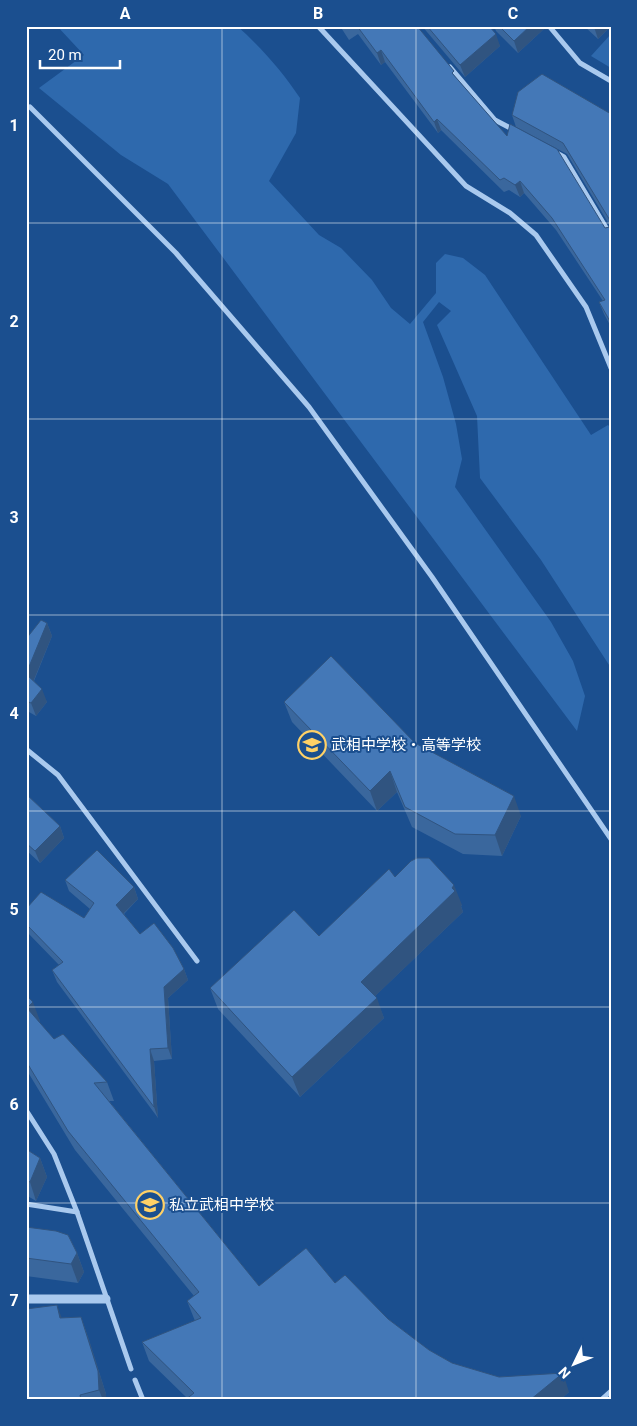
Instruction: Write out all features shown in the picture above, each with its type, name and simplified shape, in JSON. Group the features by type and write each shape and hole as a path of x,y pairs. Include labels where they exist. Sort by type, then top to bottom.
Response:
{"street":[{"path":"318,26 466,186 510,213 536,235 586,307 611,368"},
{"path":"549,26 580,63 611,81"},
{"path":"446,62 495,120 521,134"},
{"path":"30,106 176,253 309,407 432,577 611,839"},
{"path":"547,148 564,157 611,236"},
{"path":"26,749 58,774 197,960"},
{"path":"26,1110 54,1154 78,1212 131,1369"},
{"path":"26,1204 78,1212"},
{"path":"26,1299 106,1299"},
{"path":"135,1380 143,1400"},
{"path":"601,1400 611,1391"}],"shaded area":[{"path":"57,26 237,26 271,60 300,98 296,133 269,181 319,235 341,248 372,280 391,308 410,324 436,293 436,263 445,254 463,258 485,275 591,435 608,425 611,428 611,668 541,560 480,478 477,416 437,325 451,311 439,302 423,322 443,377 456,424 462,459 455,487 551,622 573,661 585,696 577,731 168,184 121,155 39,88 84,55"},
{"path":"611,34 611,68 591,56"}],"building":[{"path":"357,26 417,26 454,71 452,73 507,136 510,124 557,149 605,228 610,227 611,222 611,323 599,302 605,300 552,218 520,181 515,185 504,178 500,180 437,119 434,122 381,50 377,53"},
{"path":"427,26 489,26 496,34 460,65"},
{"path":"499,26 530,26 514,41"},
{"path":"542,74 611,114 611,222 563,143 512,115 518,92"},
{"path":"41,620 47,623 26,674 26,639"},
{"path":"331,656 415,743 514,796 495,835 455,834 405,807 390,771 370,791 284,702"},
{"path":"26,674 42,689 31,703 26,701"},
{"path":"26,794 60,826 35,851 26,843"},
{"path":"97,850 134,887 116,905 140,934 154,923 173,948 184,969 164,987 168,1048 150,1049 154,1107 52,970 63,962 26,924 26,909 41,892 84,918 94,903 65,880"},
{"path":"417,858 429,858 454,885 452,888 455,891 361,982 377,998 292,1077 210,988 294,910 319,936 389,869 395,877 411,861"},
{"path":"26,995 33,1002 27,1008 54,1039 63,1034 107,1082 94,1083 259,1286 306,1248 335,1283 345,1275 388,1319 429,1350 452,1363 499,1377 563,1373 530,1400 185,1400 194,1393 142,1342 201,1318 187,1301 199,1292 68,1131 26,1061"},
{"path":"26,1149 40,1158 30,1182 26,1180"},
{"path":"26,1227 56,1231 68,1235 77,1253 71,1264 26,1258"},
{"path":"57,1305 60,1318 81,1317 98,1371 99,1390 80,1395 81,1400 26,1400 26,1309"}],"place":[{"name":"武相中学校・高等学校","path":"312,745"},
{"name":"私立武相中学校","path":"150,1205"}]}
